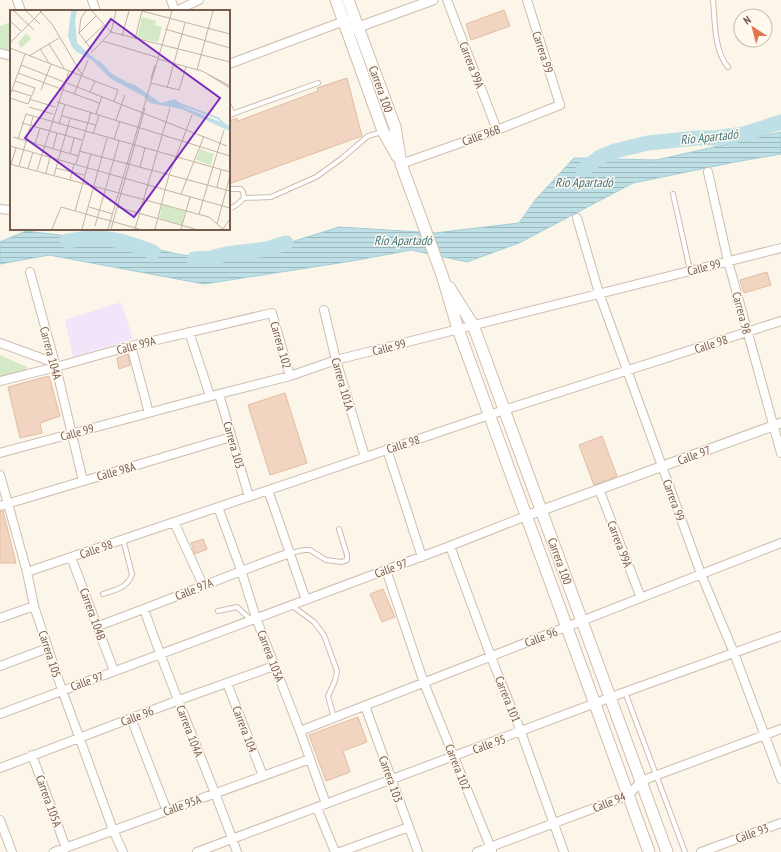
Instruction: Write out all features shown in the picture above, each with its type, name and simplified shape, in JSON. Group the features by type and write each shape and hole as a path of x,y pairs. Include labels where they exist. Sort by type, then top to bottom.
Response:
{"main road":[{"name":"Carrera 100","path":"336,0 383,131 402,164"},
{"name":"Carrera 100","path":"348,0 395,127 402,164 442,275 458,329 649,852"},
{"name":"Carrera 100","path":"442,275 473,325 667,852"}],"street":[{"path":"17,0 22,10"},
{"path":"92,0 96,10"},
{"path":"171,0 175,10"},
{"path":"177,10 199,0"},
{"path":"230,64 356,22 433,0"},
{"name":"Carrera 99A","path":"447,0 496,130"},
{"name":"Carrera 99","path":"526,0 560,105"},
{"path":"0,54 10,56"},
{"name":"Calle 96B","path":"402,164 560,105"},
{"name":"Carrera 98","path":"708,172 728,261 747,332 777,424 781,453"},
{"path":"0,209 10,210"},
{"name":"Carrera 99","path":"577,218 599,293 701,574 734,653 781,779"},
{"name":"Calle 99","path":"0,453 290,376 336,360 781,248"},
{"name":"Carrera 104A","path":"30,272 56,365 83,481"},
{"name":"Carrera 101A","path":"324,310 336,360 365,457"},
{"name":"Calle 99A","path":"0,381 131,346 272,313"},
{"name":"Carrera 102","path":"272,313 290,376"},
{"name":"Calle 98","path":"27,572 504,410 781,321"},
{"path":"189,332 210,396"},
{"path":"0,343 56,365"},
{"path":"131,346 149,413"},
{"name":"Carrera 103","path":"219,394 249,497"},
{"name":"Calle 97","path":"0,714 422,557 541,510 777,424"},
{"name":"Calle 98A","path":"4,504 231,437"},
{"path":"387,449 422,557"},
{"name":"Carrera 105","path":"0,474 4,504 27,572 34,606 62,690 113,830 123,852"},
{"name":"Carrera 99A","path":"599,489 641,598"},
{"path":"268,490 306,600"},
{"name":"Carrera 103A","path":"218,507 241,570 254,619 300,732 326,804"},
{"path":"174,522 203,585"},
{"name":"Calle 96","path":"300,732 781,543"},
{"name":"Carrera 101","path":"450,546 521,732 564,852"},
{"name":"Calle 97A","path":"98,626 241,570 290,553"},
{"name":"Carrera 104B","path":"71,557 114,671"},
{"name":"Carrera 102","path":"386,570 424,683 491,850"},
{"path":"0,618 34,606"},
{"name":"Carrera 104A","path":"144,609 237,852"},
{"name":"Calle 95","path":"197,852 625,692 781,636"},
{"path":"0,666 48,648"},
{"name":"Calle 96","path":"0,768 179,700 274,666"},
{"name":"Carrera 104","path":"227,683 263,776"},
{"name":"Carrera 103","path":"365,706 418,852"},
{"path":"131,718 167,811"},
{"name":"Calle 94","path":"477,852 491,850 554,823 628,795 641,781 781,729"},
{"name":"Carrera 105A","path":"32,755 66,848"},
{"name":"Calle 95A","path":"54,852 310,759"},
{"path":"317,808 335,852"},
{"path":"0,820 12,852"},
{"name":"Calle 93","path":"701,852 781,823"},
{"path":"340,852 409,827"}],"lane":[{"path":"713,0 719,50 723,61 728,66"},
{"path":"231,115 318,82"},
{"path":"230,208 239,204 244,198 271,197 316,177 342,159 368,136 383,131"},
{"path":"230,189 241,189 244,198"},
{"path":"673,194 690,270"},
{"path":"290,553 310,550 326,560 342,562 347,560 347,555 339,529"},
{"path":"103,594 118,589 127,584 130,580 132,574 123,539"},
{"path":"291,605 314,622 324,635 337,671 335,681 328,696 334,718"},
{"path":"218,611 237,607 254,619"},
{"path":"625,692 685,852"}],"shaded area":[{"path":"121,302 133,339 73,357 65,320"}],"green space":[{"path":"10,22 10,54 0,52 0,26"},
{"path":"0,355 27,367 26,371 0,378"}],"water":[{"name":"Rio Apartadó","path":"781,132 781,154 633,183 519,243 467,262 411,250 352,261 204,284 49,255 0,264 0,242 26,231 134,244 182,255 234,260 339,227 435,233 519,223 536,199 574,158 656,160"}],"building":[{"path":"504,10 510,26 471,40 466,24"},
{"path":"347,78 362,136 230,184 230,121 237,118 238,121 318,91 317,88"},
{"path":"767,272 771,285 744,293 740,280"},
{"path":"128,354 130,365 119,369 117,358"},
{"path":"49,376 60,416 40,423 42,433 20,438 8,387"},
{"path":"285,393 307,463 270,475 248,405"},
{"path":"602,436 617,476 594,485 579,445"},
{"path":"0,511 3,511 16,563 0,563"},
{"path":"203,539 207,549 195,554 191,543"},
{"path":"383,589 395,617 382,622 370,594"},
{"path":"358,717 367,742 343,751 350,772 326,781 309,735"}],"waterway":[{"name":"Río Apartadó","path":"583,170 600,157 615,151 648,143 744,134 781,122"},
{"name":"Río Apartadó","path":"67,241 90,238 105,239 126,243 153,252"},
{"name":"Río Apartadó","path":"194,259 211,258 226,254 267,249 286,243"}]}
